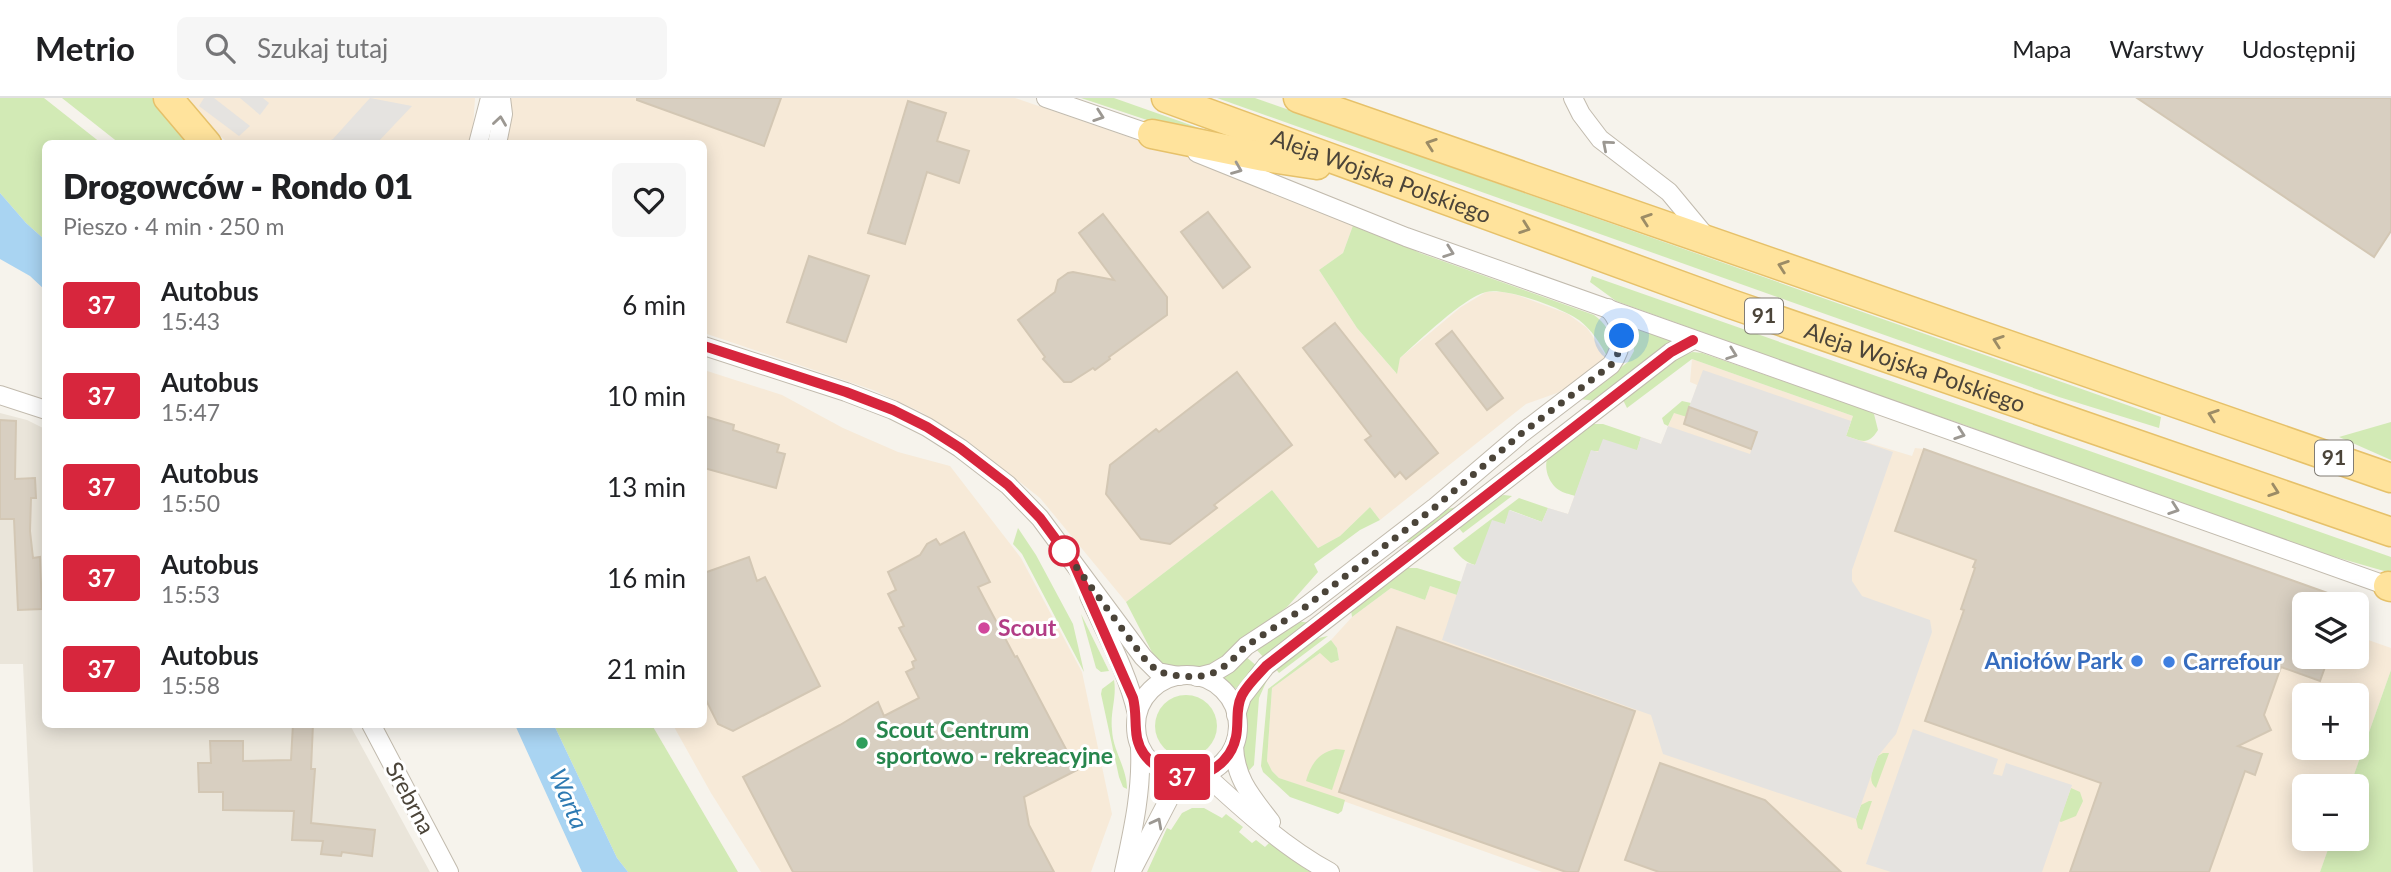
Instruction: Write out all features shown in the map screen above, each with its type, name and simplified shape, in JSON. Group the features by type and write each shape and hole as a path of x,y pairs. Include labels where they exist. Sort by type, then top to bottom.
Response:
{"main road":[{"path":"168,98 199,135"},
{"name":"Aleja Wojska Polskiego","path":"1166,98 1782,322 2391,532"},
{"name":"Aleja Wojska Polskiego","path":"1298,98 2391,478"},
{"path":"1152,134 1264,157 1375,173"}],"street":[{"path":"479,140 490,98"},
{"path":"497,140 503,114 501,98"},
{"path":"1046,98 1152,134 1406,237 2389,587"},
{"path":"1573,98 1581,114 1600,139 1669,192 1710,241"},
{"path":"707,347 846,392 893,410 927,427 1008,485 1040,518 1143,657 1158,672 1197,677 1213,673 1228,664 1246,646 1304,608 1434,508 1522,433 1611,365 1617,356 1622,336 1618,320 1608,308"},
{"path":"1131,872 1172,793 1192,777 1213,770 1225,760 1237,736 1236,715 1242,696 1266,666 1671,352 1693,340"},
{"path":"0,395 42,410"},
{"path":"1074,564 1122,670 1137,714"},
{"path":"1124,872 1142,778 1136,731 1137,714 1145,696 1160,683 1179,676"},
{"path":"1197,677 1215,684 1228,697 1236,715"},
{"name":"Srebrna","path":"372,728 441,868"},
{"path":"1234,746 1234,762 1243,785 1288,844"},
{"path":"1140,748 1151,764 1167,774 1211,780 1312,863 1330,872"}],"shaded area":[{"path":"189,98 475,98 472,140 225,140 206,122"},
{"path":"204,98 214,98 250,126 239,136 199,106"},
{"path":"240,98 263,98 269,103 260,115"},
{"path":"370,98 412,106 380,140 331,140"},
{"path":"509,98 1015,98 1233,173 1355,220 1343,253 1319,270 1357,328 1396,373 1400,358 1461,307 1486,292 1517,295 1568,314 1587,328 1608,359 1557,393 1526,404 1380,520 1370,507 1340,536 1318,548 1272,490 1126,602 1040,498 965,439 921,412 873,390 707,334 707,140 503,140"},
{"path":"1692,359 1853,416 1846,436 1912,456 1915,448 1924,449 2326,592 2292,592 2292,669 2369,669 2369,640 2391,648 2391,670 2369,732 2369,683 2292,683 2292,760 2359,760 2354,774 2292,774 2292,851 2327,851 2320,872 1542,872 1279,778 1272,771 1267,761 1272,688 1320,653 1335,662 1339,660 1337,648 1331,640 1352,617 1391,588 1425,600 1430,586 1457,595 1467,563 1475,565 1542,522 1548,508 1568,514 1591,450 1636,450 1641,437 1661,444 1674,412 1687,416 1697,385 1690,382"},
{"path":"1703,370 1851,421 1846,436 1893,452 1852,570 1852,581 1862,596 1930,620 1932,632 1896,734 1878,756 1856,819 1663,754 1651,715 1442,640 1467,563 1475,565 1492,520 1505,524 1509,510 1542,522 1548,508 1568,514 1591,450 1598,452 1603,439 1637,450 1641,437 1661,444 1668,426 1750,454 1757,432 1689,407"},
{"path":"707,371 782,395 843,428 898,452 950,466 1021,558 1082,672 1112,814 1091,872 761,872 711,793 675,728 707,728"},
{"path":"0,413 27,420 42,428 42,728 352,728 430,872 33,872 23,664 0,664"},
{"path":"1913,729 1998,759 1993,774 2002,776 2006,763 2072,785 2042,872 1891,872 1866,864"}],"green space":[{"path":"0,98 44,98 97,140 42,140 42,237 0,193"},
{"path":"62,98 153,98 182,137 188,140 115,140"},
{"path":"1081,98 1114,98 1233,140 1171,128"},
{"path":"1217,98 1255,98 2161,417 2159,428 2059,397"},
{"path":"1355,220 1420,253 1594,315 1604,324 1609,334 1608,359 1592,333 1571,315 1534,300 1495,291 1476,296 1442,321 1400,358 1397,374 1357,328 1319,270 1343,253"},
{"path":"1592,276 2391,557 2391,573 2311,550 2063,463 1965,425 1616,301 1590,282"},
{"path":"1632,327 1672,341 1595,401 1580,399 1628,362 1634,351"},
{"path":"1693,352 1867,410 1874,414 1878,430 1868,440 1861,441 1846,436 1853,416 1692,359 1627,408 1623,400 1625,395 1674,358"},
{"path":"1682,401 1691,403 1687,417 1674,413 1668,426 1664,424 1662,418"},
{"path":"2391,422 2391,460 2339,437"},
{"path":"1590,424 1603,424 1641,437 1637,451 1591,451 1575,496 1552,484 1546,469 1547,459 1556,448"},
{"path":"1272,490 1318,548 1340,536 1370,507 1380,520 1360,530 1314,564 1318,572 1288,606 1216,664 1186,667 1157,662 1126,602"},
{"path":"1512,496 1463,533 1458,527 1496,497"},
{"path":"1519,498 1548,508 1542,522 1510,510 1505,524 1475,565 1458,554 1453,548"},
{"path":"1463,506 1416,543 1405,542 1447,509"},
{"path":"1018,528 1036,555 1073,624 1084,672 1022,554 1013,544"},
{"path":"1403,568 1417,568 1462,582 1457,595 1430,586 1425,600 1391,588 1352,617 1351,610"},
{"path":"1081,614 1109,671 1101,672 1096,668"},
{"path":"1296,621 1311,623 1266,660 1254,647"},
{"path":"1328,636 1279,673 1275,668 1306,644"},
{"path":"1331,640 1337,648 1339,660 1331,663 1320,653 1272,688 1267,761 1279,778 1345,800 1342,811 1338,814 1290,797 1263,772 1261,766 1268,689"},
{"path":"1245,656 1258,667 1234,690 1221,678"},
{"path":"2391,670 2391,872 2320,872 2327,851 2369,851 2369,774 2354,774 2359,760 2369,760 2369,732"},
{"path":"1265,678 1267,680 1259,698 1254,765 1244,776 1241,750 1246,731 1247,703"},
{"path":"1114,680 1112,730 1127,789 1123,787 1119,777 1101,694 1102,689"},
{"path":"1186,695 1198,697 1208,704 1215,714 1215,738 1208,748 1198,755 1186,757 1174,755 1164,748 1157,738 1155,726 1157,714 1164,704 1174,697"},
{"path":"555,728 654,728 738,872 628,872 617,858"},
{"path":"1336,749 1345,750 1332,790 1306,781 1316,760 1324,753"},
{"path":"1889,753 1876,788 1873,785 1872,773 1878,756"},
{"path":"2071,788 2080,792 2083,801 2076,816 2061,822 2059,821"},
{"path":"1872,801 1862,830 1858,828 1856,819 1861,805"},
{"path":"1192,808 1204,808 1222,818 1226,814 1243,827 1239,832 1252,843 1256,840 1265,847 1269,843 1310,872 1147,872 1167,828 1171,830 1182,813"}],"water":[{"path":"0,193 42,237 42,287 30,276 0,259"},
{"name":"Warta","path":"516,728 555,728 617,858 628,872 582,872"}],"building":[{"path":"637,98 781,98 764,146"},
{"path":"2137,98 2391,98 2391,231 2374,257"},
{"path":"908,101 946,113 937,141 969,151 959,183 927,172 905,244 868,233"},
{"path":"1208,212 1250,267 1223,288 1181,232"},
{"path":"1103,214 1167,297 1167,315 1095,370 1093,368 1071,382 1064,382 1043,359 1045,357 1018,320 1055,292 1058,280 1068,273 1114,280 1079,233"},
{"path":"809,256 869,276 846,342 787,322"},
{"path":"1335,323 1438,453 1406,479 1400,472 1395,477 1365,440 1371,436 1303,348"},
{"path":"1452,331 1503,398 1487,410 1436,344"},
{"path":"1237,372 1292,445 1214,505 1217,508 1170,544 1141,539 1106,494 1110,465 1156,429 1159,432"},
{"path":"1689,407 1757,432 1751,449 1684,424"},
{"path":"707,417 734,425 733,430 779,445 777,452 785,454 776,488 707,469"},
{"path":"0,420 16,421 15,479 35,478 36,498 31,498 30,531 33,558 40,557 42,609 18,610 14,519 0,519"},
{"name":"Aniołów Park","path":"1924,449 2325,592 2292,592 2292,669 2324,669 2320,681 2281,667 2264,715 2271,730 2238,746 2262,754 2255,775 2245,771 2209,872 2070,872 2101,783 1925,721 1964,610 1961,609 1976,560 1895,531"},
{"path":"964,532 990,582 978,587 1077,770 1024,797 1029,825 1054,872 793,872 743,777 878,702 884,716 919,698 906,672 914,668 912,662 916,660 899,628 904,626 888,594 896,590 888,572 920,555 927,544 936,539 940,545"},
{"path":"749,557 757,581 765,577 820,686 733,731 718,724 707,702 707,572"},
{"path":"1397,627 1635,711 1578,872 1566,872 1339,792"},
{"path":"293,728 313,728 311,769 315,769 311,823 375,830 372,856 342,852 341,856 321,854 323,841 292,840 294,811 223,810 223,792 199,792 198,763 211,763 210,741 243,741 243,761 291,760"},
{"path":"1660,763 1765,800 1841,872 1659,872 1625,860"}],"bus line":[{"name":"37","path":"707,347 893,410 960,448 1008,485 1040,518 1074,564 1133,698 1140,748 1151,764 1167,774 1186,777 1213,770 1225,760 1237,736 1236,715 1242,696 1266,666 1671,352 1693,340"}],"place":[{"name":"Scout","path":"984,628"},
{"name":"Aniołów Park","path":"2137,661"},
{"name":"Carrefour","path":"2169,662"},
{"name":"Scout Centrum sportowo - rekreacyjne","path":"862,743"}],"route":[{"path":"1064,551 1063,549 1143,657 1158,672 1197,677 1213,673 1228,664 1246,646 1304,608 1434,508 1522,433 1611,365 1617,356 1622,336"}]}
